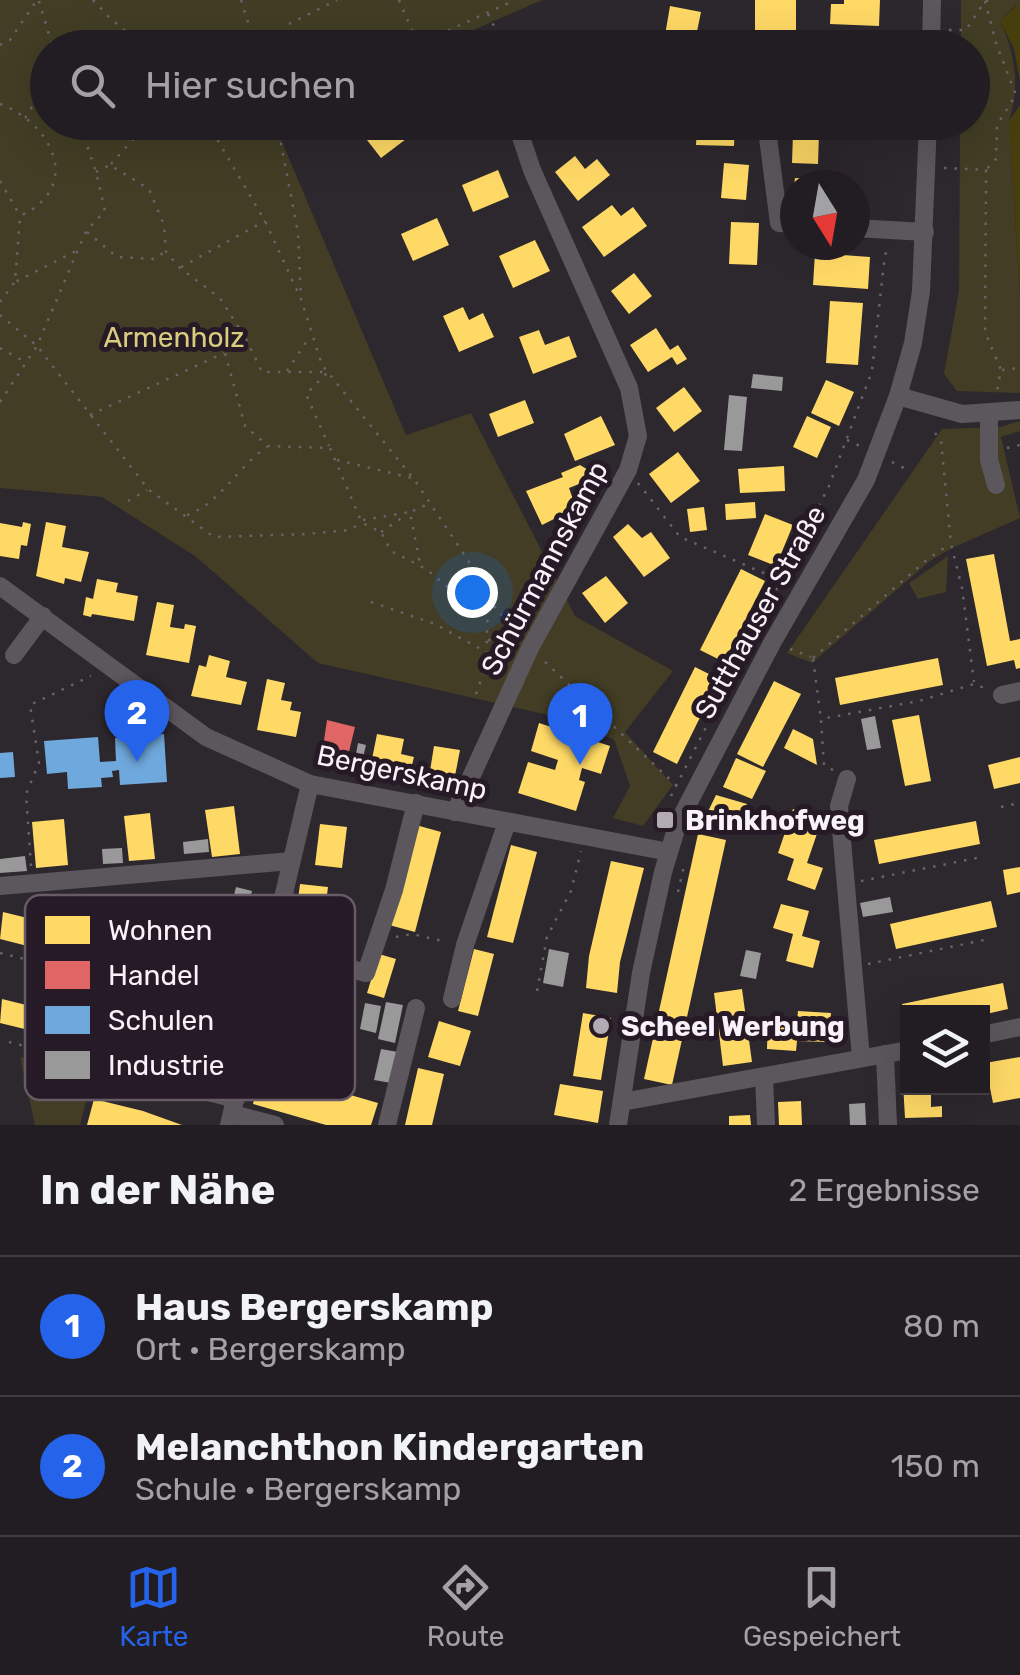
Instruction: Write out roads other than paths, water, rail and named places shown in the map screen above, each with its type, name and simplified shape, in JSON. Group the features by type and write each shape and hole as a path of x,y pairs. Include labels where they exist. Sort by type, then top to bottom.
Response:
{"street":[{"path":"932,0 932,30"},
{"name":"Schürmannskamp","path":"455,812 528,646 628,470 638,436 629,388 522,140"},
{"path":"768,140 780,224"},
{"name":"Sutthauser Straße","path":"618,1125 641,973 677,856 689,798 866,480 898,396 913,344 925,232 928,140"},
{"path":"870,229 925,232"},
{"path":"898,396 962,414 1020,410"},
{"path":"990,413 989,460 996,485"},
{"name":"Bergerskamp","path":"0,586 206,736 310,784 677,856"},
{"path":"14,655 43,616"},
{"path":"847,779 839,806 861,1058"},
{"path":"282,895 310,784"},
{"path":"355,969 366,972 380,939 416,803"},
{"path":"452,998 465,946 507,822"},
{"path":"0,886 291,860"},
{"path":"387,1125 416,1008"},
{"path":"990,1033 1020,1027"},
{"path":"622,1102 900,1051"},
{"path":"885,1054 888,1125"},
{"path":"764,1077 766,1125"},
{"path":"201,1100 276,1125"}],"place":[{"name":"Melanchthon Kindergarten","path":"137,762"},
{"name":"Haus Bergerskamp","path":"580,765"},
{"name":"Brinkhofweg","path":"665,820"},
{"name":"Scheel Werbung","path":"601,1026"}],"park label":[{"name":"Armenholz","path":"174,337"}]}
